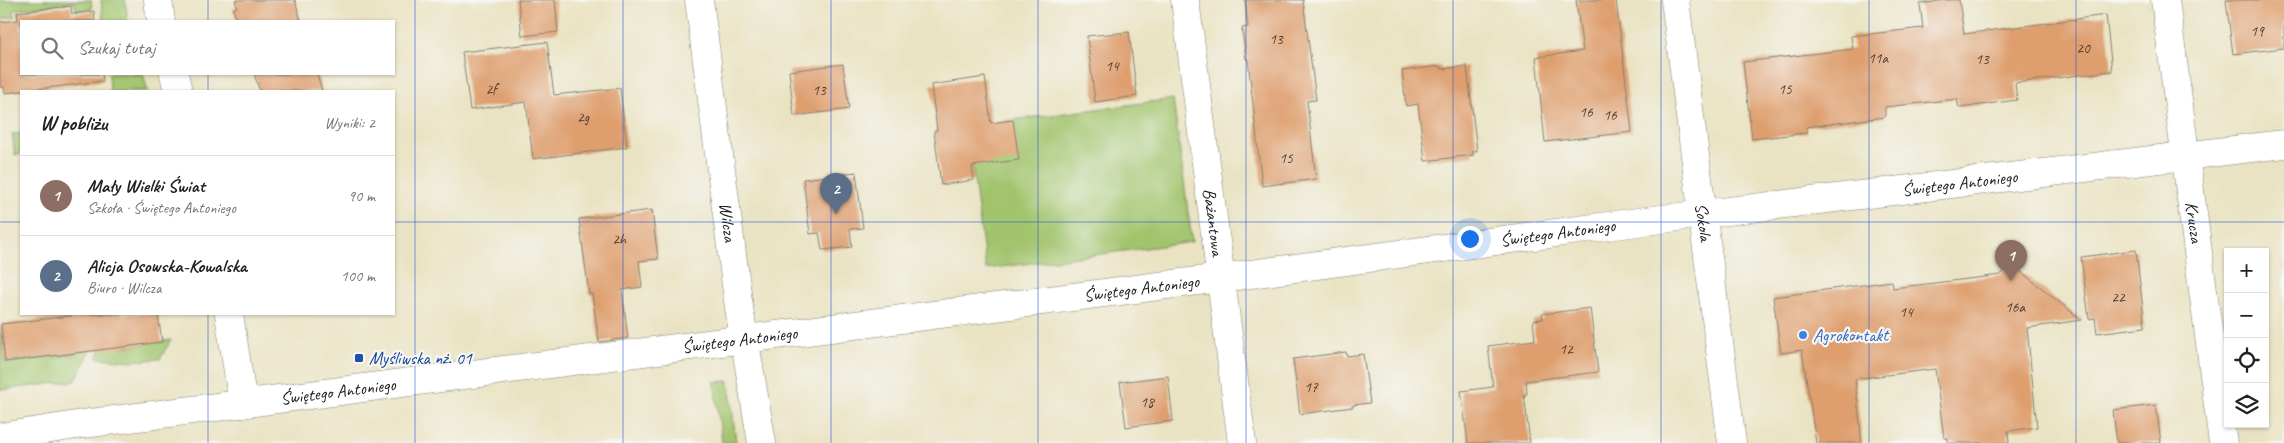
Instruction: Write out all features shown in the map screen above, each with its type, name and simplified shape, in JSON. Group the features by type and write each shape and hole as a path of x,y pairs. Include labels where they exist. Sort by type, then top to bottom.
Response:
{"street":[{"path":"158,0 161,20"},
{"name":"Wilcza","path":"699,0 740,308 762,443"},
{"name":"Bażantowa","path":"1185,0 1242,443"},
{"name":"Sokola","path":"1675,0 1732,443"},
{"name":"Krucza","path":"2165,0 2223,443"},
{"path":"174,75 178,90"},
{"name":"Świętego Antoniego","path":"0,437 1703,215 2284,144"},
{"path":"229,315 243,404"}],"green space":[{"path":"0,0 91,0 92,9 76,11 74,2 14,10 15,17 1,19"},
{"path":"101,0 125,0 128,20 103,20"},
{"path":"109,75 143,75 148,90 110,90"},
{"path":"1173,99 1192,242 986,269 967,126"},
{"path":"20,133 20,154 15,155 12,134"},
{"path":"109,315 75,381 0,390 0,327 5,362 74,354 72,318"},
{"path":"118,315 124,347 171,340 160,359 132,361 97,358"},
{"path":"729,381 736,443 722,443 714,382"}],"building":[{"path":"235,0 295,0 301,20 237,20 233,9 237,7"},
{"path":"518,0 555,0 558,32 522,36"},
{"path":"1245,0 1303,0 1316,100 1307,101 1316,179 1262,186 1248,59 1246,59 1242,28 1248,27"},
{"path":"1576,0 1616,0 1632,132 1545,142 1536,57 1583,51"},
{"path":"1959,0 1964,34 2106,15 2112,71 2015,83 2017,100 1959,108 1957,99 1885,107 1885,117 1806,127 1807,133 1752,139 1743,62 1853,49 1851,36 1923,28 1920,4"},
{"path":"2226,0 2284,0 2284,48 2233,54"},
{"path":"71,6 72,14 94,11 95,20 20,20 20,75 102,75 103,81 5,93 4,87 0,87 0,22 18,20 17,12"},
{"path":"1129,32 1137,96 1095,102 1087,36"},
{"path":"547,42 554,95 620,88 627,147 533,159 526,102 470,110 462,52"},
{"path":"843,64 849,109 794,116 789,71"},
{"path":"1440,66 1441,69 1467,66 1477,151 1473,151 1473,155 1425,161 1418,104 1406,106 1402,71"},
{"path":"254,75 317,75 322,90 260,90"},
{"path":"985,77 991,123 1013,120 1019,160 972,166 974,180 941,185 934,131 937,130 931,85"},
{"path":"856,172 863,228 850,229 852,247 822,250 819,233 810,234 803,179"},
{"path":"652,210 658,259 639,261 642,287 622,290 628,338 599,342 592,294 589,294 579,219"},
{"path":"2136,250 2145,327 2097,333 2095,318 2089,319 2081,257"},
{"path":"2010,263 2082,320 2027,328 2037,427 2008,431 2009,443 1948,443 1948,438 1944,438 1935,369 1855,379 1862,443 1816,443 1802,350 1781,353 1773,297 1892,281 1893,288 2001,275"},
{"path":"1590,308 1598,372 1526,381 1527,394 1524,394 1530,443 1468,443 1461,391 1493,387 1488,346 1535,340 1533,320 1543,319 1542,314"},
{"path":"158,315 162,342 5,362 1,324 71,316"},
{"path":"1346,352 1347,356 1363,354 1370,403 1300,414 1293,359"},
{"path":"1168,376 1173,421 1126,427 1120,382"},
{"path":"2156,405 2161,443 2117,443 2113,410"}],"place":[{"name":"Alicja Osowska-Kowalska","path":"836,214"},
{"name":"Mały Wielki Świat","path":"2011,281"},
{"name":"Agrokontakt","path":"1803,335"},
{"name":"Myśliwska nż. 01","path":"359,358"}]}
